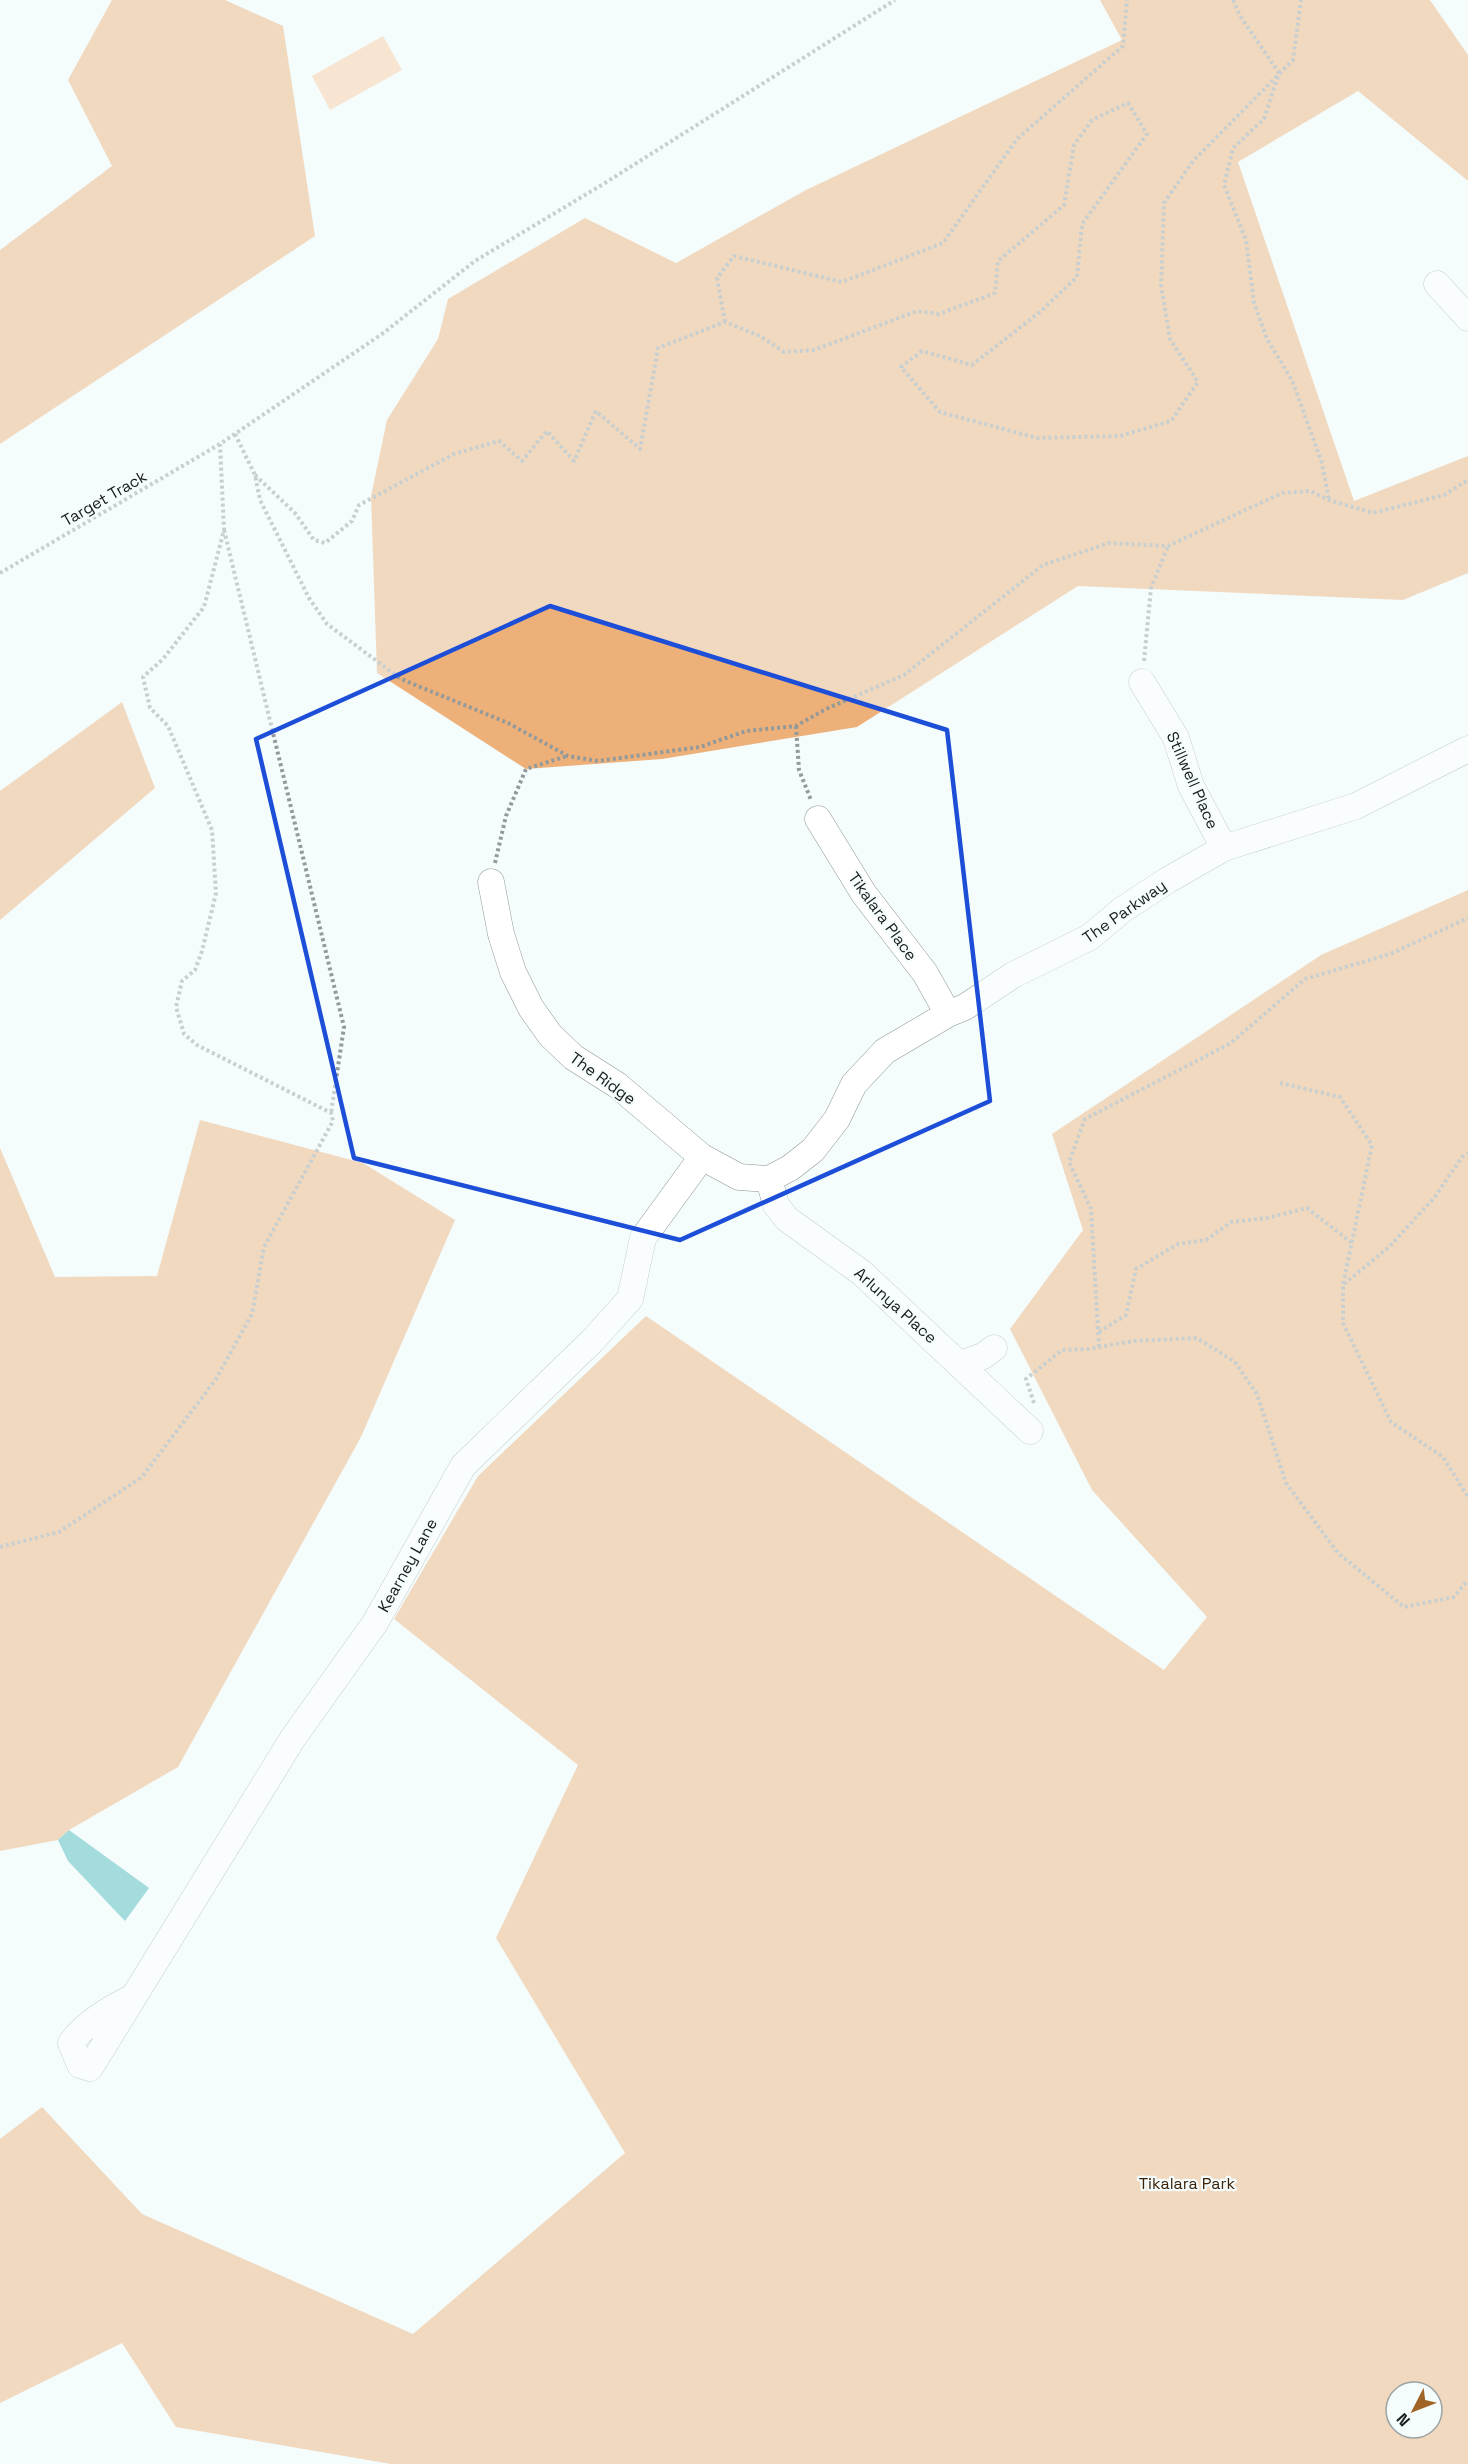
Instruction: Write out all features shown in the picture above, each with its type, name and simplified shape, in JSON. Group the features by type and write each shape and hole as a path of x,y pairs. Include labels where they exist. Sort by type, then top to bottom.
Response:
{"street":[{"path":"1437,284 1468,318"},
{"name":"Stillwell Place","path":"1142,682 1176,738 1191,786 1224,848"},
{"name":"The Parkway","path":"769,1179 790,1168 813,1150 837,1119 854,1084 885,1051 948,1014 965,1007 1013,975 1090,937 1122,910 1224,848 1356,806 1468,749"},
{"name":"Tikalara Place","path":"818,819 864,894 925,973 948,1014"},
{"name":"The Ridge","path":"491,882 501,934 513,972 531,1008 550,1035 573,1058 617,1085 702,1157 739,1177 769,1179"},
{"name":"Kearney Lane","path":"133,1997 292,1738 375,1623 463,1466 592,1341 630,1299 643,1238 702,1157"},
{"name":"Arlunya Place","path":"769,1179 776,1205 787,1219 862,1273 1030,1431"},
{"path":"961,1364 983,1356 994,1348"}],"path":[{"name":"Target Track","path":"0,573 220,444 382,334 475,261 605,183 895,0"},
{"path":"725,322 717,278 734,256 842,282 943,243 1017,139 1123,46 1127,0"},
{"path":"1233,0 1240,16 1279,73"},
{"path":"255,475 295,513 314,540 325,543 352,521 359,505 454,454 499,441 522,460 547,431 574,461 596,411 640,449 658,348 725,322 760,336 784,352 814,350 917,311 939,314 996,293 998,261 1064,205 1074,145 1092,120 1128,103 1147,134 1082,224 1077,277 1040,312 972,365 922,351 901,367 940,412 1037,438 1120,436 1171,421 1198,382 1170,339 1161,285 1164,203 1193,161 1293,60 1301,0"},
{"path":"1279,73 1264,119 1233,148 1224,185 1246,240 1254,303 1263,330 1292,380 1322,463 1329,500"},
{"path":"235,434 255,475 260,500 309,598 327,624 401,679 508,723 568,756 598,761 700,747 746,731 796,726 826,709 904,675 1043,565 1109,543 1168,546 1282,493 1310,491 1329,500 1373,513 1444,495 1468,480"},
{"path":"0,1547 59,1532 142,1477 216,1378 252,1314 264,1247 333,1121 331,1113 344,1027 224,530 220,444"},
{"path":"224,530 204,607 163,658 144,677 150,708 168,726 212,830 216,893 202,951 195,970 182,981 176,1007 184,1034 196,1045 331,1113"},
{"path":"1142,682 1151,588 1168,546"},
{"path":"796,726 799,770 818,819"},
{"path":"491,882 506,816 525,769 568,756"},
{"path":"1100,1347 1091,1209 1069,1162 1085,1119 1231,1043 1305,979 1390,954 1468,918"},
{"path":"1280,1083 1340,1097 1372,1145 1343,1285 1342,1323 1391,1422 1443,1457 1468,1497"},
{"path":"1343,1285 1389,1247 1434,1198 1462,1157 1468,1153"},
{"path":"1099,1332 1126,1315 1136,1269 1178,1244 1206,1240 1231,1222 1267,1218 1307,1208 1352,1243"},
{"path":"1030,1431 1038,1416 1026,1379 1062,1350 1134,1341 1197,1338 1235,1362 1257,1394 1286,1483 1338,1553 1404,1607 1454,1597 1468,1580"}],"highlighted area":[{"path":"550,606 947,730 990,1101 680,1240 354,1158 256,739"}],"shaded area":[{"path":"383,36 402,70 330,110 312,76"}],"green space":[{"path":"112,0 225,0 283,26 315,236 0,444 0,250 112,166 68,80"},
{"path":"1100,0 1430,0 1468,55 1468,181 1358,91 1238,162 1354,501 1468,456 1468,573 1403,600 1078,586 857,727 662,759 526,769 377,673 371,496 387,420 438,339 448,299 585,218 676,263 806,190 1122,40"},
{"path":"122,702 155,788 0,920 0,791"},
{"name":"Tikalara Park","path":"1468,890 1468,2464 391,2464 176,2427 122,2343 0,2403 0,2139 42,2107 142,2214 413,2334 625,2153 496,1938 578,1765 394,1619 478,1476 646,1316 1164,1670 1207,1617 1092,1490 1010,1329 1083,1230 1052,1134 1321,955"},
{"path":"200,1120 363,1163 455,1220 361,1437 178,1767 69,1830 58,1840 0,1851 0,1148 55,1277 157,1276"}],"water":[{"path":"69,1830 149,1888 125,1921 68,1861 58,1840"}]}
